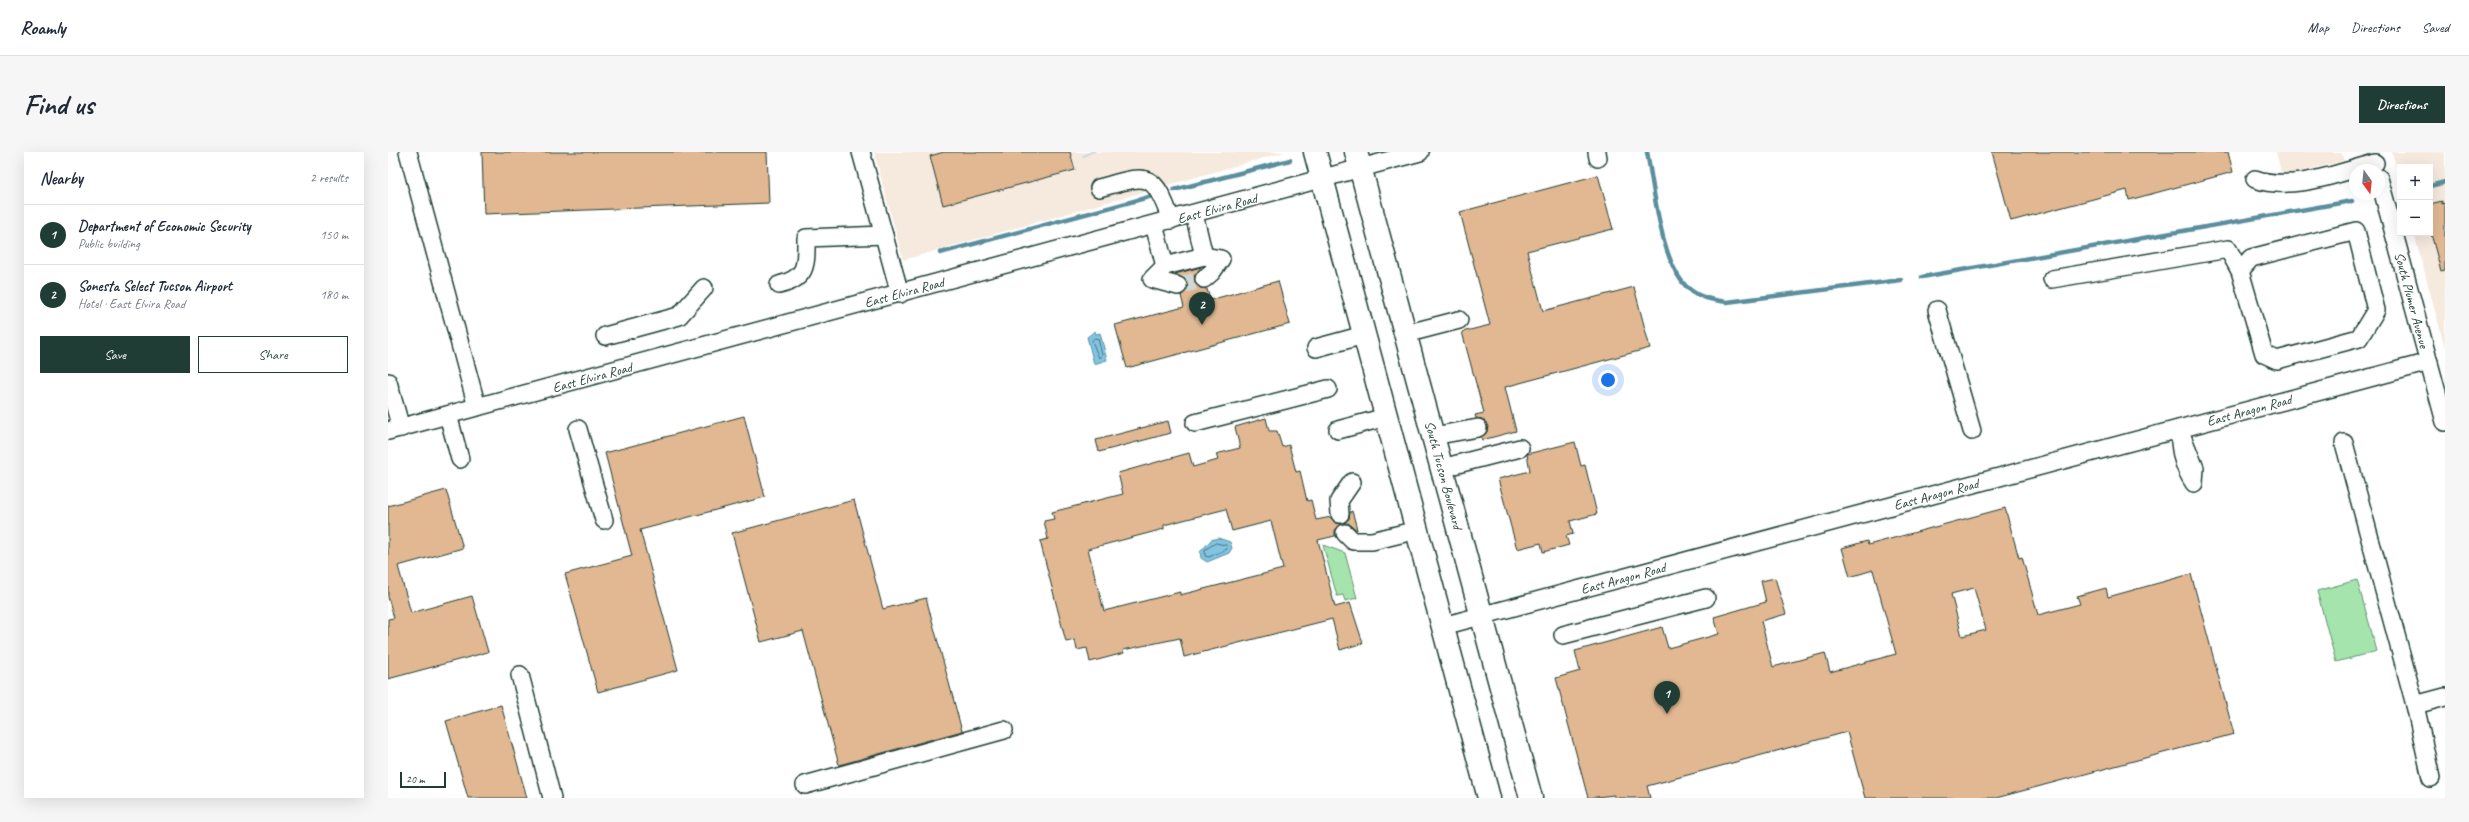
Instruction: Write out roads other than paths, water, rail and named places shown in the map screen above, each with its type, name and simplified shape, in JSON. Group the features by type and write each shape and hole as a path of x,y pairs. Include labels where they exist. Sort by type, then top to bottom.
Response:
{"main road":[{"path":"1315,152 1489,798"},
{"name":"South Tucson Boulevard","path":"1359,160 1531,798"}],"street":[{"path":"408,152 477,408"},
{"path":"861,152 900,294"},
{"name":"East Elvira Road","path":"394,430 1322,179 1359,160 1420,152"},
{"path":"2255,179 2268,183 2291,183 2349,171"},
{"path":"1099,188 1136,178 1150,181 1161,191 1171,220"},
{"name":"South Plumer Avenue","path":"2385,199 2445,422"},
{"path":"1194,214 1204,256"},
{"path":"1154,224 1165,266"},
{"path":"2052,279 2228,249 2240,271 2264,354 2277,360 2360,338 2376,310 2356,231 2251,258 2240,271"},
{"path":"779,285 796,280 802,273 806,262 806,238 884,235"},
{"path":"1178,286 1152,279 1165,266 1204,256 1221,259 1204,279"},
{"path":"605,336 679,316 704,288"},
{"path":"1937,310 1972,432"},
{"path":"1405,334 1459,320"},
{"path":"1316,348 1364,335"},
{"name":"East Aragon Road","path":"1443,626 2429,362"},
{"path":"388,382 394,430"},
{"path":"1195,422 1328,389"},
{"path":"448,415 460,459"},
{"path":"1338,430 1386,417"},
{"path":"578,428 604,520"},
{"path":"1433,436 1478,428"},
{"path":"2344,443 2415,705 2431,778"},
{"path":"1442,468 1520,448"},
{"path":"1340,514 1339,501 1352,482"},
{"path":"1344,533 1353,541 1372,541 1417,530"},
{"path":"1563,635 1575,634 1706,598"},
{"path":"520,675 552,798"},
{"path":"2415,705 2445,697"},
{"path":"805,785 1004,730"}],"water":[{"path":"1095,331 1096,334 1100,333 1107,360 1094,364 1087,337"},
{"path":"1218,538 1230,542 1232,548 1229,553 1207,562 1201,558 1200,552 1211,540"}],"waterway":[{"path":"1647,152 1660,224 1671,262 1679,277 1688,288 1697,294 1711,299 1727,302 1901,280"},
{"path":"1174,190 1290,160"},
{"path":"2433,185 2445,182"},
{"path":"940,253 1149,197"},
{"path":"1922,277 2352,201"}],"tunnel":[{"path":"1178,286 1204,279"}],"place":[{"name":"Sonesta Select Tucson Airport","path":"1202,325"},
{"name":"Department of Economic Security","path":"1667,714"}]}
